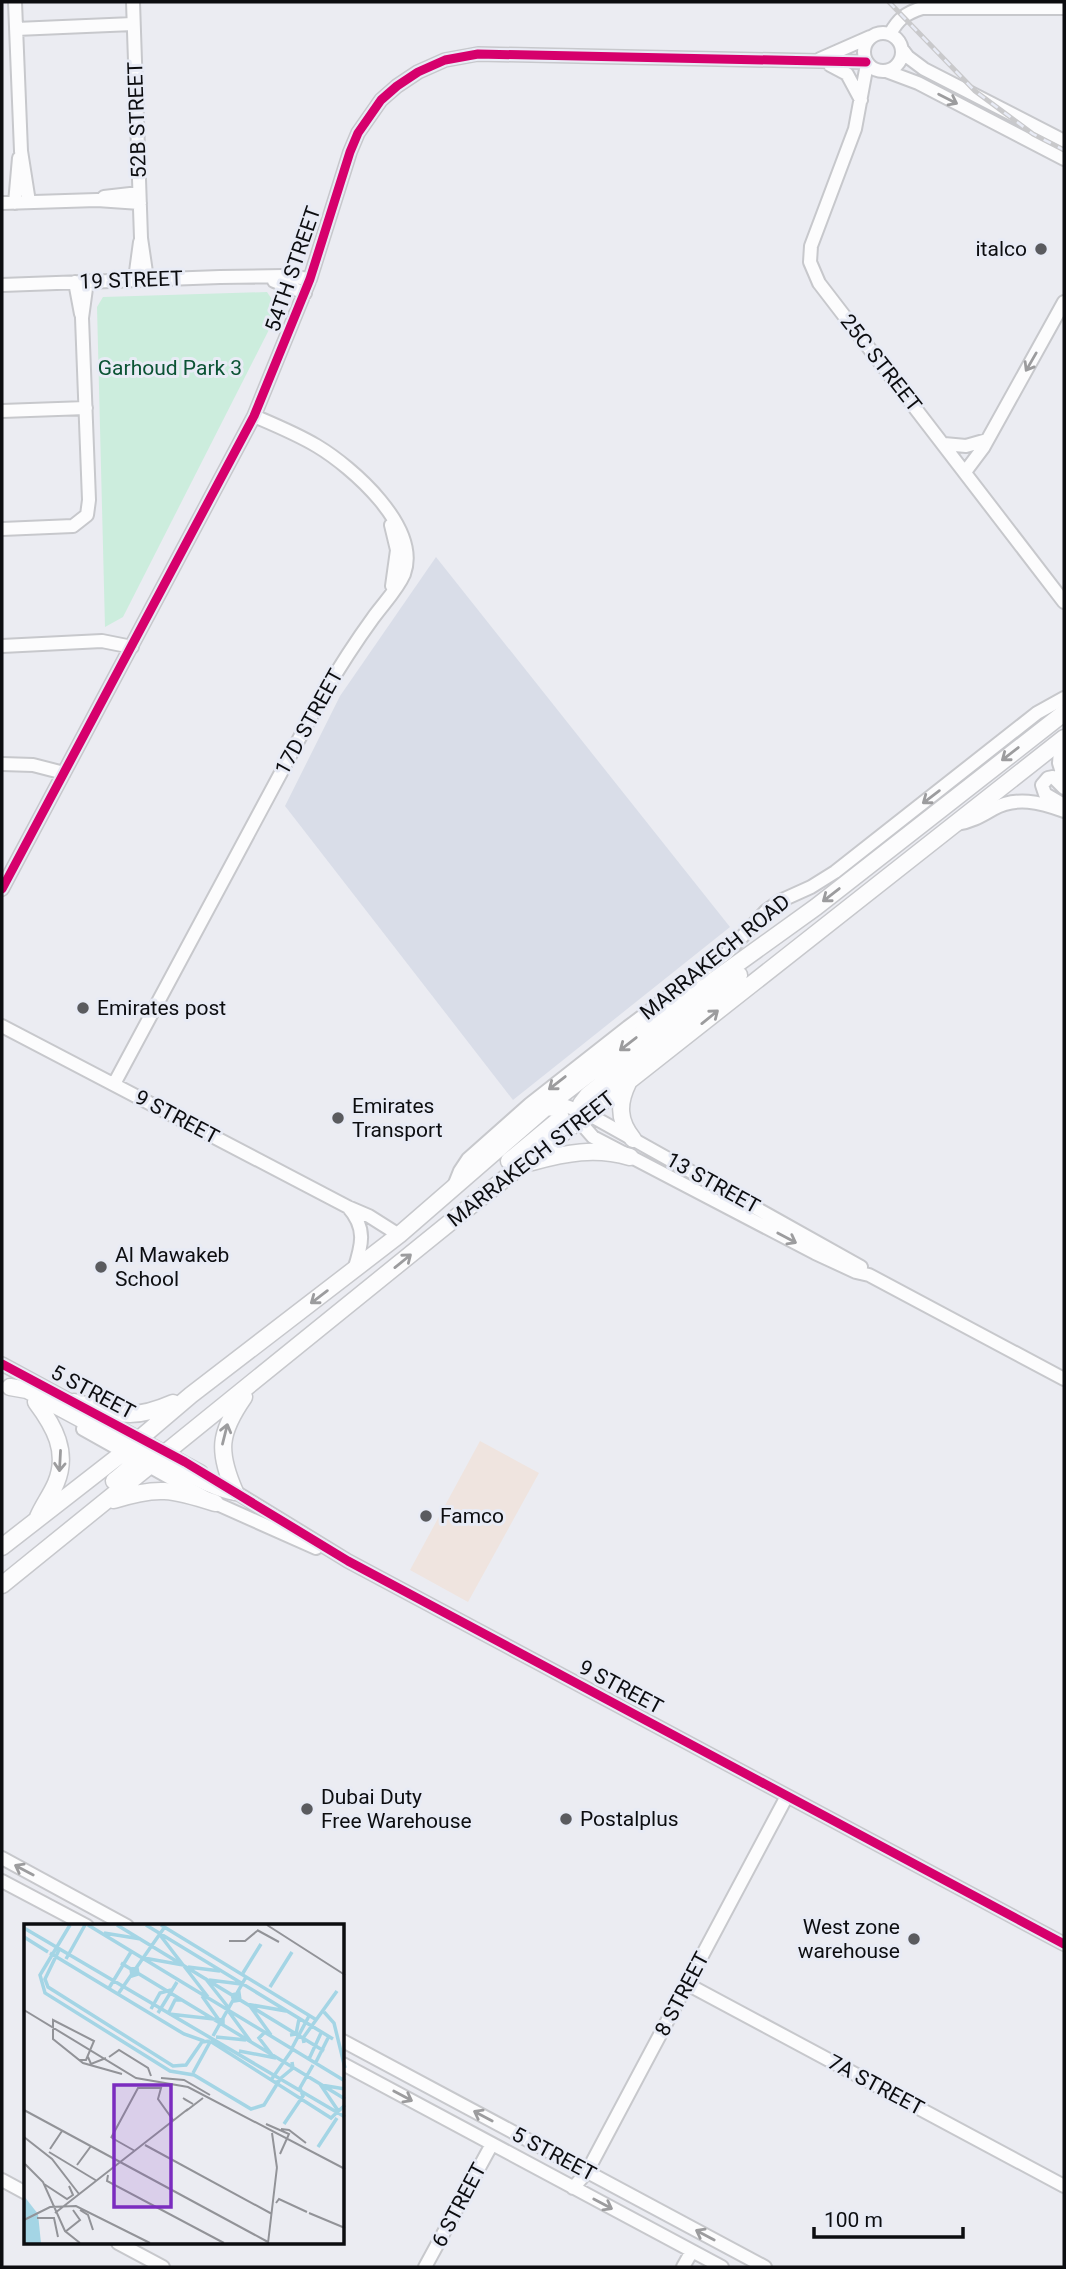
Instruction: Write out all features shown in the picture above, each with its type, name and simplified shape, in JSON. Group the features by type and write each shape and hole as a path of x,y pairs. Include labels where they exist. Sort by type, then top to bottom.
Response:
{"main road":[{"name":"MARRAKECH STREET","path":"2,1585 102,1504 191,1395 399,1235 548,1105 816,907 1064,713"},
{"name":"MARRAKECH STREET","path":"2,1547 37,1521 255,1382 582,1115 629,1082 1063,739"},
{"path":"582,1115 588,1095 740,974 753,952"},
{"path":"629,1082 622,1098 621,1114 623,1124 633,1139"},
{"path":"469,1207 481,1185 561,1118 557,1108 548,1105"},
{"path":"523,1164 586,1150 608,1151 630,1157"},
{"path":"60,1537 76,1512 126,1472 156,1437 229,1377 247,1352"},
{"path":"235,1492 222,1457 224,1433 255,1382"},
{"path":"6,1384 27,1390 145,1452 217,1487 235,1492"},
{"path":"74,1402 119,1414 138,1415 155,1411 191,1395"},
{"path":"36,1402 52,1424 61,1454 56,1484 37,1521"},
{"path":"102,1504 135,1493 156,1490 182,1492 215,1503"}],"street":[{"path":"15,2 22,202"},
{"name":"52B STREET","path":"133,2 141,279"},
{"path":"890,34 899,19 922,8 1064,8"},
{"path":"16,29 134,24"},
{"path":"1064,141 916,64 902,49 899,41 890,34 879,33 870,37 863,52 867,63 874,69 918,83 1064,159"},
{"name":"54TH STREET","path":"818,60 870,37"},
{"path":"884,71 899,63 902,49"},
{"name":"54TH STREET","path":"2,890 254,416 310,279 350,152 358,133 381,100 397,86 429,66 478,54 867,63"},
{"path":"818,60 847,74 862,98"},
{"name":"25C STREET","path":"867,63 852,138 811,246 812,269 819,283 1064,602"},
{"name":"25C STREET","path":"862,98 884,71"},
{"path":"2,203 139,198"},
{"name":"19 STREET","path":"2,285 284,276 310,279"},
{"name":"19 STREET","path":"260,277 289,285 304,293"},
{"path":"2,529 73,526 87,515 89,500 81,282"},
{"path":"965,472 987,440 1064,302"},
{"path":"2,411 86,408"},
{"name":"17D STREET","path":"114,1084 321,698 404,572 407,552 401,530 358,477 314,444 254,416"},
{"path":"944,444 966,446 987,440"},
{"path":"2,646 112,641 129,652"},
{"name":"MARRAKECH ROAD","path":"453,1190 463,1165 480,1147 628,1027 727,953 766,911 835,872 1037,713 1064,698"},
{"path":"1063,739 1059,763 1064,779"},
{"path":"2,765 40,761 66,769"},
{"path":"1064,788 1053,777 1044,780 1042,785 1045,794 1064,805"},
{"path":"956,824 976,819 1013,802 1035,802 1064,811"},
{"name":"9 STREET","path":"3,1027 369,1216 399,1235"},
{"name":"13 STREET","path":"548,1105 582,1115 633,1139 855,1262 869,1275 1064,1379"},
{"name":"13 STREET","path":"582,1115 593,1137 815,1253 856,1272 869,1275"},
{"path":"348,1207 359,1221 362,1233 362,1245 354,1270"},
{"name":"5 STREET","path":"2,1363 74,1402 145,1452"},
{"name":"5 STREET","path":"6,1384 36,1402 145,1452"},
{"name":"9 STREET","path":"145,1452 215,1503 342,1558"},
{"name":"9 STREET","path":"235,1492 342,1558 1064,1944"},
{"name":"8 STREET","path":"573,2188 587,2172 787,1796"},
{"path":"2,1858 123,1924"},
{"path":"2,1881 83,1924"},
{"path":"43,1902 45,1892 54,1886"},
{"name":"7A STREET","path":"687,1984 1064,2186"},
{"name":"5 STREET","path":"345,2042 765,2267"},
{"name":"5 STREET","path":"345,2065 722,2267"},
{"name":"6 STREET","path":"425,2267 492,2144"},
{"path":"2,2180 24,2192"},
{"path":"120,2244 163,2267"},
{"path":"683,2267 692,2251"}],"shaded area":[{"name":"Emirates Transport","path":"436,557 730,927 513,1100 285,806 340,696"},
{"path":"480,1441 539,1473 468,1602 410,1570"}],"green space":[{"name":"Garhoud Park 3","path":"267,292 279,310 123,617 105,627 97,307 103,297"}],"railway":[{"path":"889,2 975,91 1033,134 1064,150"}],"cycle path":[{"path":"2,889 254,416 310,279 350,152 358,133 381,100 418,72 445,60 478,54 866,62"},
{"path":"2,1364 185,1462 348,1561 1064,1944"}],"place":[{"name":"italco","path":"1041,249"},
{"name":"Emirates post","path":"83,1008"},
{"name":"Emirates Transport","path":"338,1118"},
{"name":"Al Mawakeb School","path":"101,1267"},
{"name":"Famco","path":"426,1516"},
{"name":"Dubai Duty Free Warehouse","path":"307,1809"},
{"name":"Postalplus","path":"566,1819"},
{"name":"West zone warehouse","path":"914,1939"}]}
